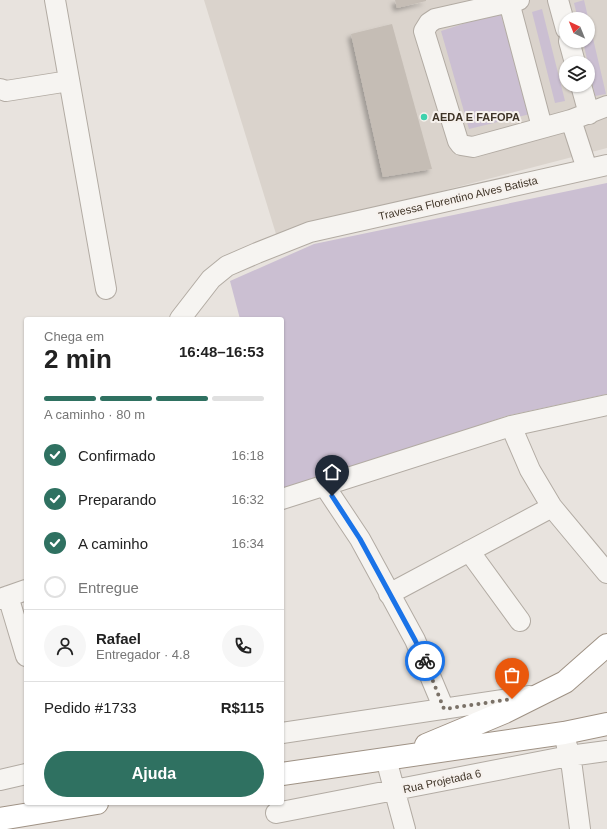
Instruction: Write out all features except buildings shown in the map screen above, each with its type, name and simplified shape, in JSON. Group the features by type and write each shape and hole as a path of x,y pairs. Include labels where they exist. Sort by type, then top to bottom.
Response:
{"highway":[{"path":"392,758 505,712 565,682 607,645"},
{"path":"284,774 564,733 607,724"},
{"path":"0,818 85,805"}],"street":[{"path":"55,0 106,289"},
{"path":"558,0 561,12"},
{"path":"542,127 514,1 435,19 429,23 424,31 458,141 461,145 473,147 542,127 589,113"},
{"path":"0,89 6,91 70,80"},
{"path":"584,92 589,113 587,169"},
{"name":"Travessa Florentino Alves Batista","path":"182,317 211,279 227,266 310,232 607,164"},
{"path":"284,499 324,485 511,426 607,405"},
{"path":"511,426 530,470 552,508 607,573"},
{"path":"324,485 360,539 415,640 444,709"},
{"path":"389,594 552,508"},
{"path":"469,552 520,620"},
{"path":"11,595 24,648"},
{"path":"284,733 540,695"},
{"path":"564,733 580,829"},
{"name":"Rua Projetada 6","path":"277,815 395,791 434,781 569,756 607,751"},
{"path":"392,758 395,791 405,829"},
{"path":"0,780 24,774"}],"shaded area":[{"name":"AEDA E FAFOPA","path":"204,0 607,0 607,148 276,234"},
{"path":"584,0 587,12 576,12 574,3"},
{"path":"542,9 559,77 559,92 563,92 565,101 555,103 532,12"},
{"path":"500,12 530,114 469,129 441,31"},
{"path":"595,47 606,94 595,96 595,56 586,56 585,48"},
{"path":"607,183 607,394 506,416 284,493 284,317 239,317 230,281 314,244"}],"way so far":[{"path":"425,661 444,709 512,699"}],"place":[{"name":"AEDA E FAFOPA","path":"424,117"}],"route":[{"path":"332,496 360,539 425,661"}]}
